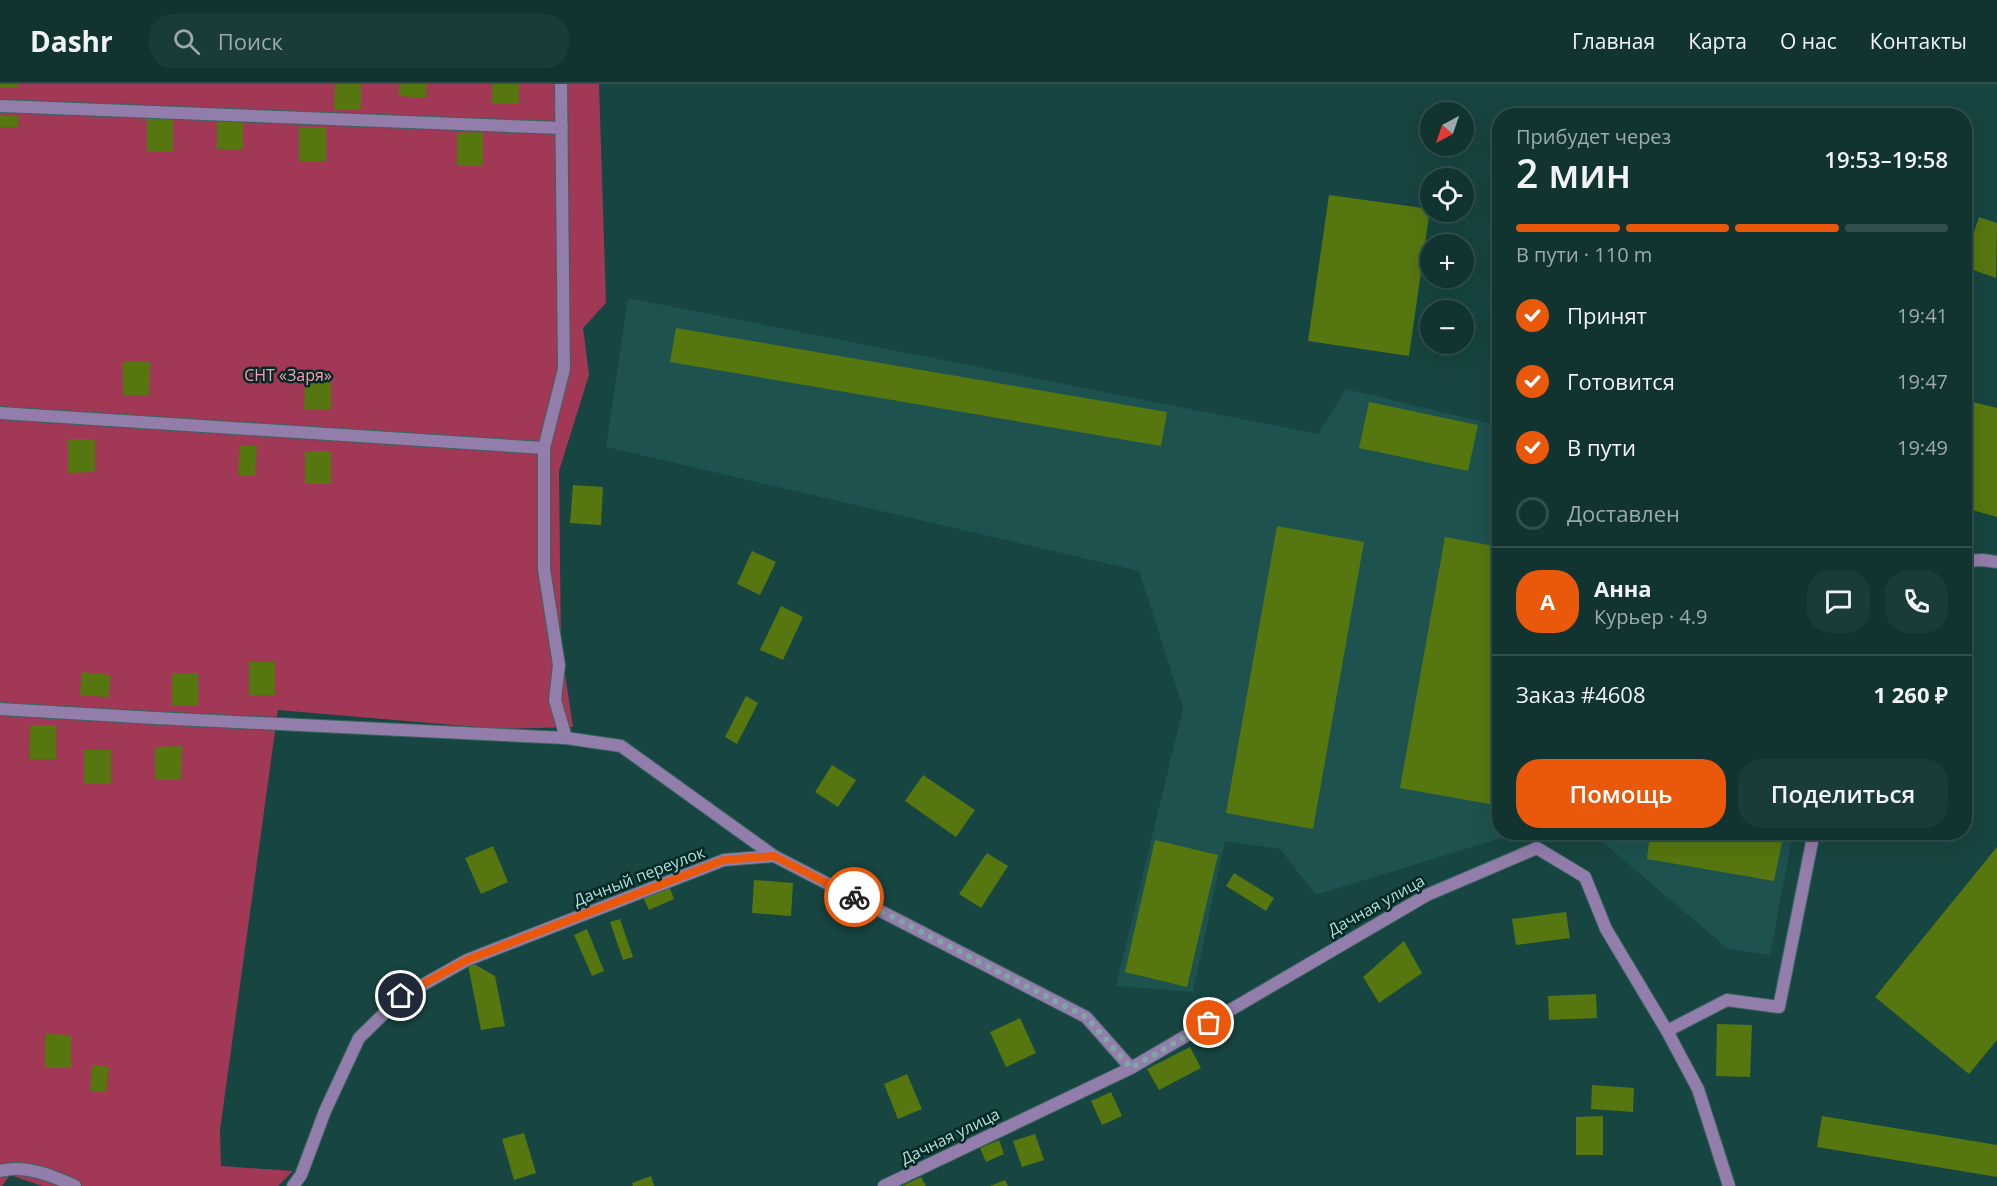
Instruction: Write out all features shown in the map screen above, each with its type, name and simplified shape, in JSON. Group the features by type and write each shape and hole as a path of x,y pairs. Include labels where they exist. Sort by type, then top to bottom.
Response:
{"street":[{"path":"561,84 564,369 544,448 544,569 559,665 555,700 566,738"},
{"path":"0,106 562,128"},
{"path":"0,413 544,448"},
{"path":"1972,561 1997,562"},
{"path":"0,709 566,738 621,746 774,856 1086,1017 1131,1068"},
{"path":"1667,1031 1727,1000 1779,1007 1812,840"},
{"name":"Дачная улица","path":"884,1186 1131,1068 1427,895 1537,848 1585,877 1606,929 1667,1031 1698,1089 1729,1186"},
{"name":"Дачный переулок","path":"293,1186 301,1175 325,1111 359,1038 401,996 467,960 724,860 774,856"},
{"path":"0,1171 12,1168 51,1175 75,1186"}],"shaded area":[{"path":"628,298 1318,434 1346,389 1492,424 1492,840 1495,840 1316,895 1280,849 1225,841 1193,992 1116,986 1183,708 1139,571 606,447"},
{"path":"1600,840 1792,840 1770,955 1728,949"}],"green space":[{"name":"СНТ «Заря»","path":"0,84 599,84 606,303 583,328 589,375 559,471 561,647 573,727 500,729 278,710 220,1130 221,1166 293,1171 278,1186 42,1186 10,1175 0,1186"}],"building":[{"path":"0,84 18,84 17,88 0,88"},
{"path":"335,84 361,84 361,109 334,109"},
{"path":"399,84 427,84 426,98 399,96"},
{"path":"492,84 519,84 519,104 492,104"},
{"path":"0,115 19,116 18,127 0,127"},
{"path":"217,115 243,115 243,149 217,149"},
{"path":"147,118 173,118 173,152 147,151"},
{"path":"299,127 326,127 326,161 299,161"},
{"path":"483,132 483,166 457,166 457,133"},
{"path":"1329,195 1420,208 1420,222 1428,222 1426,234 1420,234 1420,279 1409,356 1308,341"},
{"path":"1979,217 1997,223 1996,278 1972,269 1972,238"},
{"path":"676,328 1167,412 1161,446 670,362"},
{"path":"123,362 150,362 149,395 123,395"},
{"path":"305,375 331,375 331,409 304,409"},
{"path":"1369,402 1478,425 1468,471 1359,448"},
{"path":"1972,402 1997,408 1997,517 1972,510"},
{"path":"68,439 95,439 95,472 68,473"},
{"path":"240,445 257,446 255,476 238,475"},
{"path":"305,451 331,451 331,484 305,484"},
{"path":"573,485 603,487 601,525 570,523"},
{"path":"1277,526 1364,542 1313,829 1226,813"},
{"path":"1445,537 1492,546 1492,805 1400,788"},
{"path":"752,551 776,562 760,595 737,584"},
{"path":"781,606 803,617 783,660 760,650"},
{"path":"249,662 275,662 275,695 249,695"},
{"path":"82,672 110,675 109,697 80,695"},
{"path":"172,673 198,673 198,706 172,706"},
{"path":"746,696 758,703 737,744 725,737"},
{"path":"30,725 56,725 56,759 29,759"},
{"path":"182,746 181,780 155,780 155,747"},
{"path":"84,750 111,750 111,784 84,784"},
{"path":"832,765 856,780 838,807 815,792"},
{"path":"923,775 975,810 956,837 905,801"},
{"path":"1155,840 1218,855 1187,987 1125,972"},
{"path":"1649,840 1782,840 1774,881 1647,859"},
{"path":"493,846 508,882 481,894 465,858"},
{"path":"1997,847 1997,1040 1969,1074 1875,997"},
{"path":"987,853 1008,866 981,908 959,894"},
{"path":"1234,873 1274,898 1266,911 1226,886"},
{"path":"754,880 793,883 791,916 752,913"},
{"path":"669,886 674,899 649,910 643,897"},
{"path":"1566,912 1570,938 1516,945 1512,919"},
{"path":"620,919 633,957 623,960 610,922"},
{"path":"587,929 604,971 592,976 574,935"},
{"path":"1404,941 1422,973 1379,1003 1363,977"},
{"path":"467,960 495,976 505,1026 481,1030"},
{"path":"1596,994 1597,1018 1549,1020 1548,996"},
{"path":"1020,1018 1036,1053 1006,1067 990,1032"},
{"path":"1717,1024 1752,1025 1750,1077 1716,1076"},
{"path":"45,1034 71,1035 71,1068 45,1068"},
{"path":"1190,1047 1201,1068 1159,1090 1147,1069"},
{"path":"92,1065 109,1067 106,1092 90,1091"},
{"path":"907,1074 922,1109 898,1119 884,1084"},
{"path":"1592,1085 1634,1088 1633,1112 1591,1109"},
{"path":"1111,1092 1122,1116 1102,1125 1091,1101"},
{"path":"1603,1116 1603,1155 1576,1155 1576,1117"},
{"path":"1822,1116 1997,1145 1997,1177 1817,1147"},
{"path":"524,1133 536,1173 514,1180 502,1139"},
{"path":"1035,1134 1044,1160 1022,1167 1013,1141"},
{"path":"999,1140 1004,1154 986,1162 980,1148"},
{"path":"651,1176 654,1186 633,1186 632,1183"},
{"path":"921,1177 926,1186 902,1186"},
{"path":"1005,1180 1008,1186 990,1186"}],"way so far":[{"path":"854,897 1086,1017 1131,1068 1209,1023"}],"route":[{"path":"401,996 467,960 724,860 774,856 854,897"}]}
